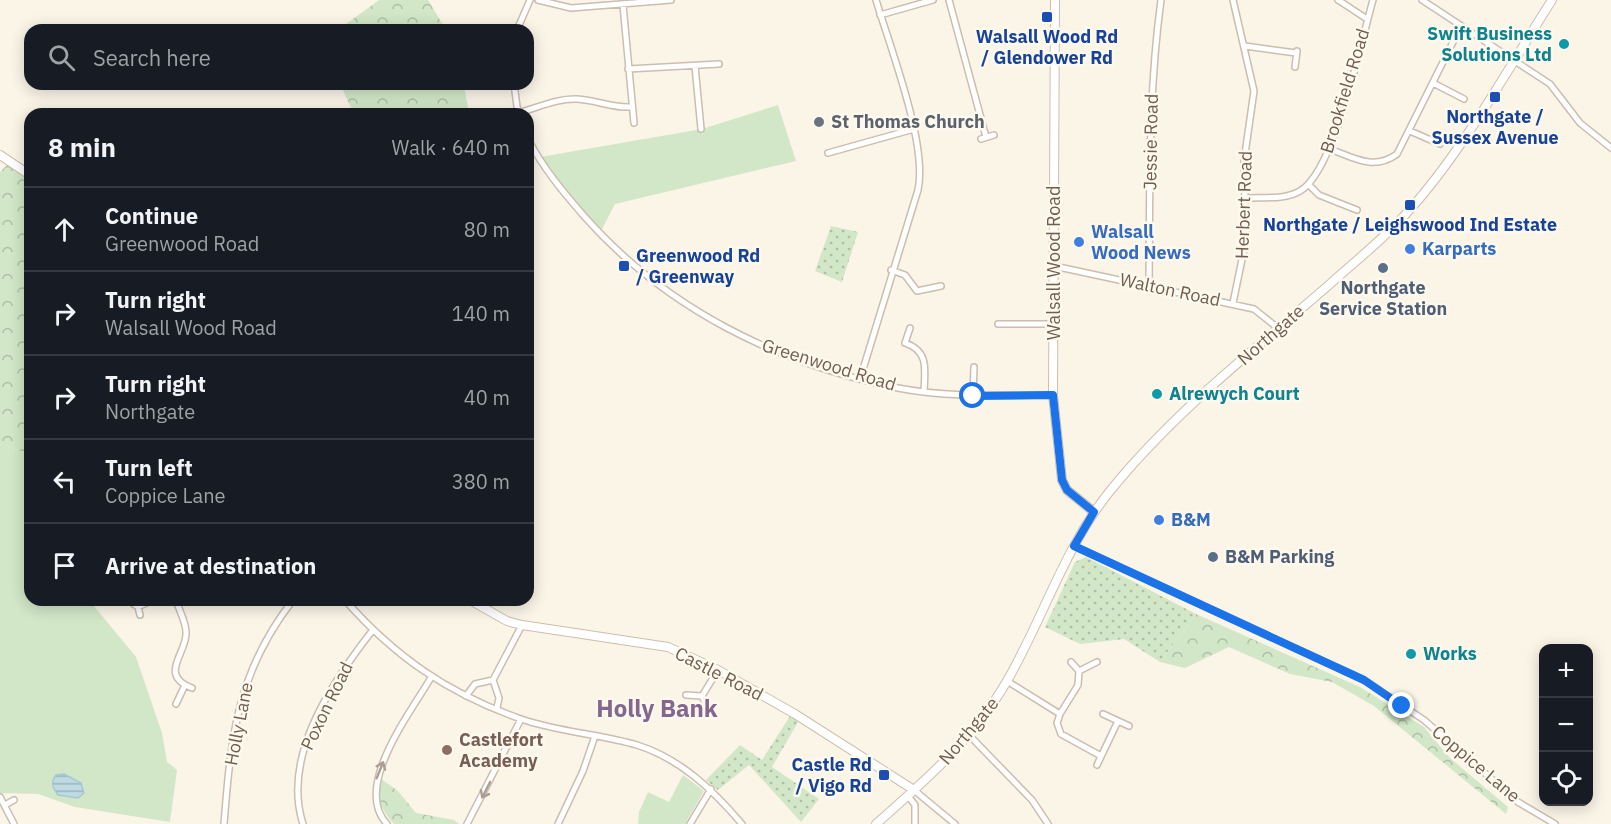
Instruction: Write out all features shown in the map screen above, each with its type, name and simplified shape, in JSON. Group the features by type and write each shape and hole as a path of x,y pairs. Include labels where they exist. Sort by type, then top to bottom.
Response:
{"main road":[{"name":"Walsall Wood Road","path":"1055,0 1053,395 1062,480 1067,490 1094,512"},
{"name":"Northgate","path":"876,824 911,793 969,735 1007,681 1074,546 1094,512 1164,429 1378,240 1412,206 1444,166 1552,0"},
{"path":"0,155 24,171"},
{"name":"Castle Road","path":"481,606 507,621 522,625 656,644 718,670 795,714 911,793"}],"street":[{"path":"520,24 530,0"},
{"path":"538,0 571,8 671,0"},
{"path":"860,379 891,270 921,177 921,158 914,129 876,0"},
{"path":"880,15 933,0"},
{"path":"949,0 983,138 994,135"},
{"name":"Jessie Road","path":"1149,285 1151,104 1154,50 1161,0"},
{"name":"Herbert Road","path":"1233,0 1254,91 1244,161 1246,240 1233,303"},
{"path":"1338,0 1367,19"},
{"name":"Brookfield Road","path":"1309,185 1330,148 1373,0"},
{"path":"1422,0 1553,86 1580,123 1611,148"},
{"path":"623,5 634,123"},
{"path":"1330,148 1369,163 1385,162 1397,154 1461,26"},
{"path":"1245,46 1297,51 1295,67"},
{"path":"628,69 719,64"},
{"path":"695,66 703,114 701,129"},
{"path":"1433,83 1464,99"},
{"path":"515,90 517,108"},
{"path":"534,109 566,99 587,100 614,108 632,107"},
{"path":"828,153 914,129"},
{"path":"1410,131 1440,144"},
{"name":"Greenwood Road","path":"534,150 564,192 602,236 648,277 684,304 753,342 794,359 860,379 924,391 973,396 1053,395"},
{"path":"1246,198 1286,196 1309,185 1319,195 1357,210"},
{"name":"Walton Road","path":"1054,266 1233,303 1254,309 1279,329"},
{"path":"891,270 905,275 917,291 941,286"},
{"path":"998,324 1054,324"},
{"name":"Greenwood Road","path":"910,328 905,343 917,347 925,358 924,391"},
{"path":"973,396 974,367"},
{"name":"Coppice Lane","path":"1074,546 1364,680 1424,720 1518,802 1555,824"},
{"path":"178,606 187,633 174,666 178,677 185,685 192,688"},
{"name":"Holly Lane","path":"224,824 235,727 247,679 265,641 289,606"},
{"path":"350,606 395,651 466,696 521,719 653,751 684,768 711,789 742,824"},
{"path":"138,607 140,615"},
{"path":"497,708 499,698 493,680 522,625"},
{"name":"Poxon Road","path":"303,824 298,780 309,735 346,664 372,630"},
{"path":"1071,662 1079,671 1078,684 1057,723 1061,734 1101,756"},
{"path":"1079,671 1097,662"},
{"path":"702,696 718,670"},
{"path":"387,824 375,805 377,776 432,676"},
{"path":"466,696 475,684 493,680"},
{"path":"1007,681 1060,714"},
{"path":"176,704 185,685"},
{"path":"686,695 702,696"},
{"path":"702,696 708,709"},
{"path":"1103,714 1129,726"},
{"path":"467,824 521,719"},
{"path":"1097,765 1118,721"},
{"path":"969,735 1032,800 1048,824"},
{"path":"558,824 583,771 595,736"},
{"path":"690,824 711,789"},
{"path":"911,793 915,805 915,824"},
{"path":"911,793 955,824"},
{"path":"0,797 14,824"},
{"path":"5,805 14,800"}],"green space":[{"path":"379,0 428,0 442,24 346,24"},
{"path":"343,90 465,90 468,108 351,108"},
{"path":"778,105 796,161 615,204 601,231 564,191 540,157 702,129"},
{"path":"8,164 24,176 24,453 0,443 0,172"},
{"path":"831,226 858,232 842,282 815,271"},
{"path":"0,443 24,453 24,606 94,606 136,657 162,733 167,762 177,770 170,822 75,807 38,794 0,793"},
{"path":"1086,557 1196,614 1160,662 1124,639 1080,644 1045,627 1075,562"},
{"path":"1196,614 1360,687 1424,727 1450,758 1508,807 1506,814 1374,706 1332,682 1290,674 1229,647 1185,668 1160,662"},
{"path":"790,716 798,722 772,767 819,799 801,822 749,765 718,790 706,780 740,745 762,760"},
{"path":"683,775 704,791 685,824 638,824 639,812 648,792 669,802"},
{"path":"380,778 398,791 416,813 454,820 459,824 394,824 381,803"}],"water":[{"path":"64,774 81,783 84,793 78,798 58,795 55,790 54,778 56,775"}],"place":[{"name":"Walsall Wood Rd / Glendower Rd","path":"1047,17"},
{"name":"Swift Business Solutions Ltd","path":"1564,44"},
{"name":"Northgate / Sussex Avenue","path":"1495,97"},
{"name":"St Thomas Church","path":"819,122"},
{"name":"Northgate / Leighswood Ind Estate","path":"1410,205"},
{"name":"Walsall Wood News","path":"1079,242"},
{"name":"Karparts","path":"1410,249"},
{"name":"Greenwood Rd / Greenway","path":"624,266"},
{"name":"Northgate Service Station","path":"1383,268"},
{"name":"Alrewych Court","path":"1157,394"},
{"name":"B&M","path":"1159,520"},
{"name":"B&M Parking","path":"1213,557"},
{"name":"Works","path":"1411,654"},
{"name":"Castlefort Academy","path":"447,750"},
{"name":"Castle Rd / Vigo Rd","path":"884,775"}],"district":[{"name":"Holly Bank","path":"657,709"}],"route":[{"path":"973,396 1053,395 1062,480 1067,490 1094,512 1074,546 1364,680 1402,706"}]}
